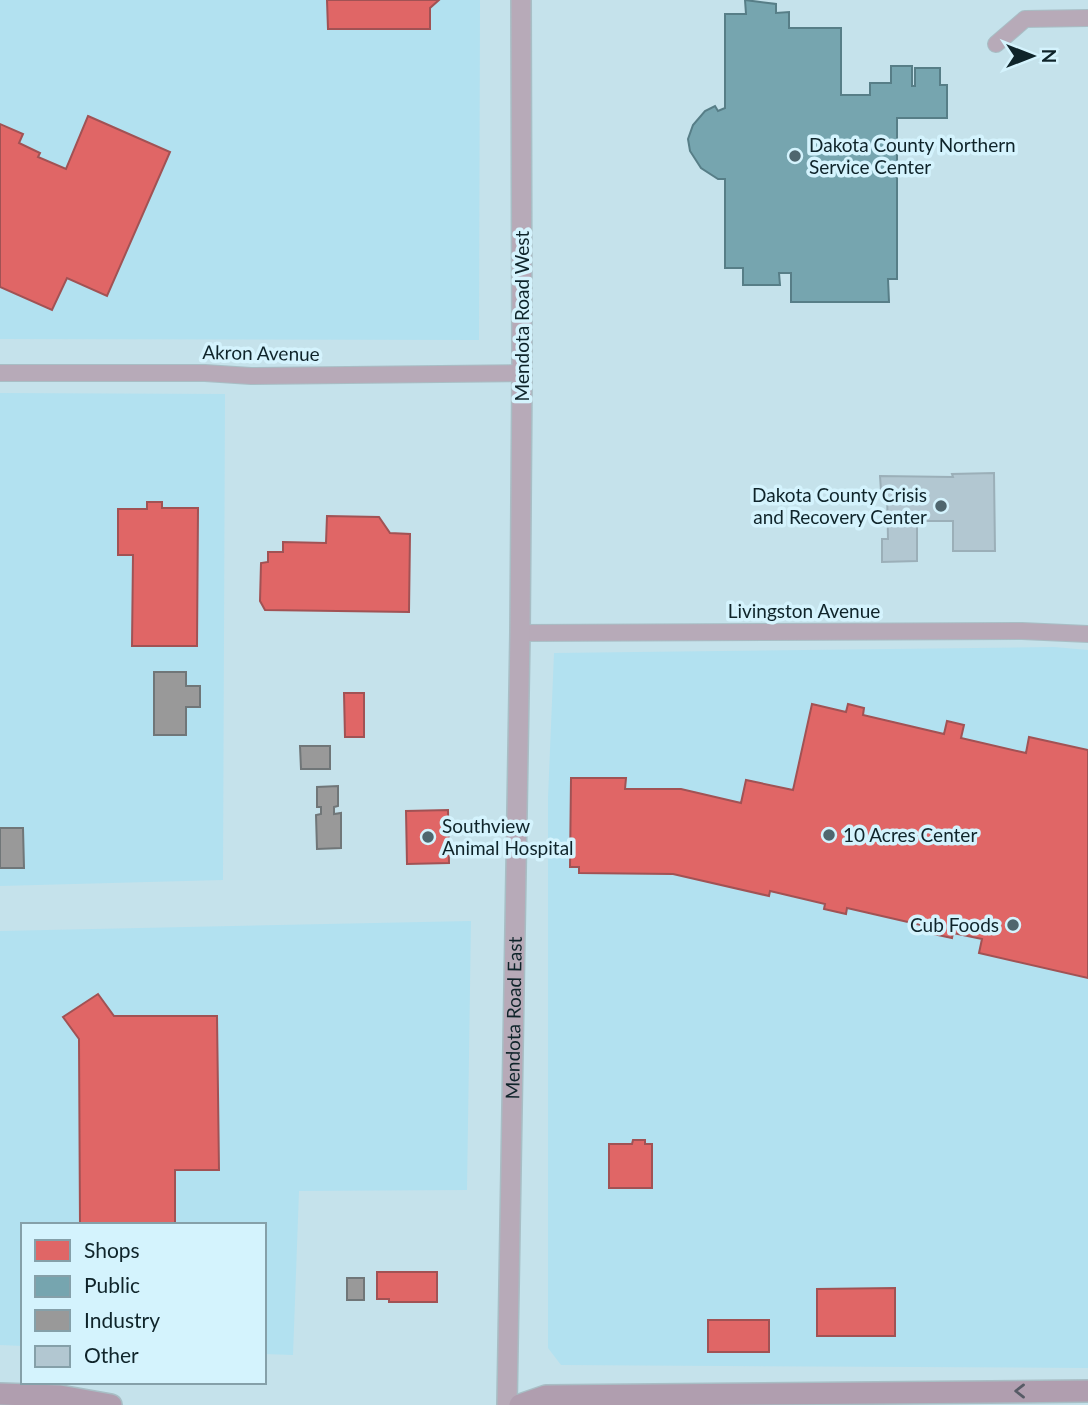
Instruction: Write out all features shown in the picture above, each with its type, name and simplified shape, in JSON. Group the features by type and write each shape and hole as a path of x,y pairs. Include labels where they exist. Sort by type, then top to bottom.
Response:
{"main road":[{"path":"520,1405 546,1396 1088,1392 1082,1405"},
{"path":"0,1394 60,1396 111,1405"}],"street":[{"name":"Mendota Road West","path":"520,633 521,0"},
{"path":"996,44 1025,19 1088,18"},
{"name":"Akron Avenue","path":"0,373 205,373 251,376 522,373"},
{"name":"Livingston Avenue","path":"520,633 1022,631 1088,634"},
{"name":"Mendota Road East","path":"507,1405 520,633"}],"shaded area":[{"path":"0,0 480,0 479,340 0,339"},
{"path":"0,393 225,394 223,880 0,886"},
{"name":"10 Acres Center","path":"1054,647 1088,650 1088,1368 561,1365 548,1348 548,798 554,653"},
{"path":"471,921 467,1190 299,1191 293,1355 266,1354 266,1223 21,1223 21,1346 0,1345 0,931"}],"building: Shops":[{"path":"327,0 439,0 430,8 430,29 328,29"},
{"path":"88,116 170,152 107,296 67,278 52,310 0,287 0,124 23,134 19,143 40,153 38,157 66,169"},
{"path":"147,502 162,502 162,508 198,508 197,646 132,646 133,555 118,555 118,509 147,509"},
{"path":"327,516 379,517 390,533 410,534 409,612 265,610 260,601 261,563 268,562 268,552 283,552 283,542 326,543"},
{"path":"344,693 364,693 364,737 345,737"},
{"name":"10 Acres Center","path":"812,704 846,712 848,704 864,708 863,715 944,734 947,721 964,725 961,738 1026,753 1029,737 1088,750 1088,978 979,953 982,939 953,933 952,938 933,934 934,928 847,908 846,914 824,909 825,904 770,891 769,896 673,874 579,873 579,867 570,867 571,778 626,778 625,789 681,789 741,803 746,780 793,790"},
{"name":"Southview Animal Hospital","path":"448,810 449,863 407,864 406,811"},
{"path":"98,994 114,1016 217,1016 219,1170 175,1170 175,1223 80,1223 79,1039 63,1017"},
{"path":"633,1140 645,1140 645,1144 652,1144 652,1188 609,1188 609,1144 632,1144"},
{"path":"377,1272 437,1272 437,1302 389,1302 389,1299 377,1299"},
{"path":"895,1288 895,1336 817,1336 817,1289"},
{"path":"708,1320 769,1320 769,1352 708,1352"}],"building: Public":[{"name":"Dakota County Northern Service Center","path":"745,0 776,4 776,13 789,12 789,28 841,28 841,95 870,95 870,83 891,83 891,66 912,66 912,86 915,86 915,68 940,68 940,85 947,85 947,118 897,118 897,279 888,279 889,302 791,302 791,273 779,273 780,285 743,285 743,268 725,268 725,179 718,179 701,168 690,151 688,139 693,125 705,111 715,106 718,111 725,108 725,14 746,14"}],"building: Industry":[{"path":"154,672 186,672 186,686 200,686 200,707 186,707 186,735 154,735"},
{"path":"300,746 330,746 330,769 301,769"},
{"path":"338,786 338,806 334,807 334,814 341,813 341,848 317,849 316,815 321,814 321,807 317,807 317,787"},
{"path":"0,828 23,828 24,868 0,868"},
{"path":"347,1278 364,1278 364,1300 347,1300"}],"building: Other":[{"name":"Dakota County Crisis and Recovery Center","path":"994,473 995,551 953,551 953,521 917,521 917,561 882,562 882,539 888,539 887,491 881,491 880,476 953,477 952,474"}],"place":[{"name":"Dakota County Northern Service Center","path":"795,156"},
{"name":"Dakota County Crisis and Recovery Center","path":"941,506"},
{"name":"10 Acres Center","path":"829,835"},
{"name":"Southview Animal Hospital","path":"428,837"},
{"name":"Cub Foods","path":"1013,925"}]}
